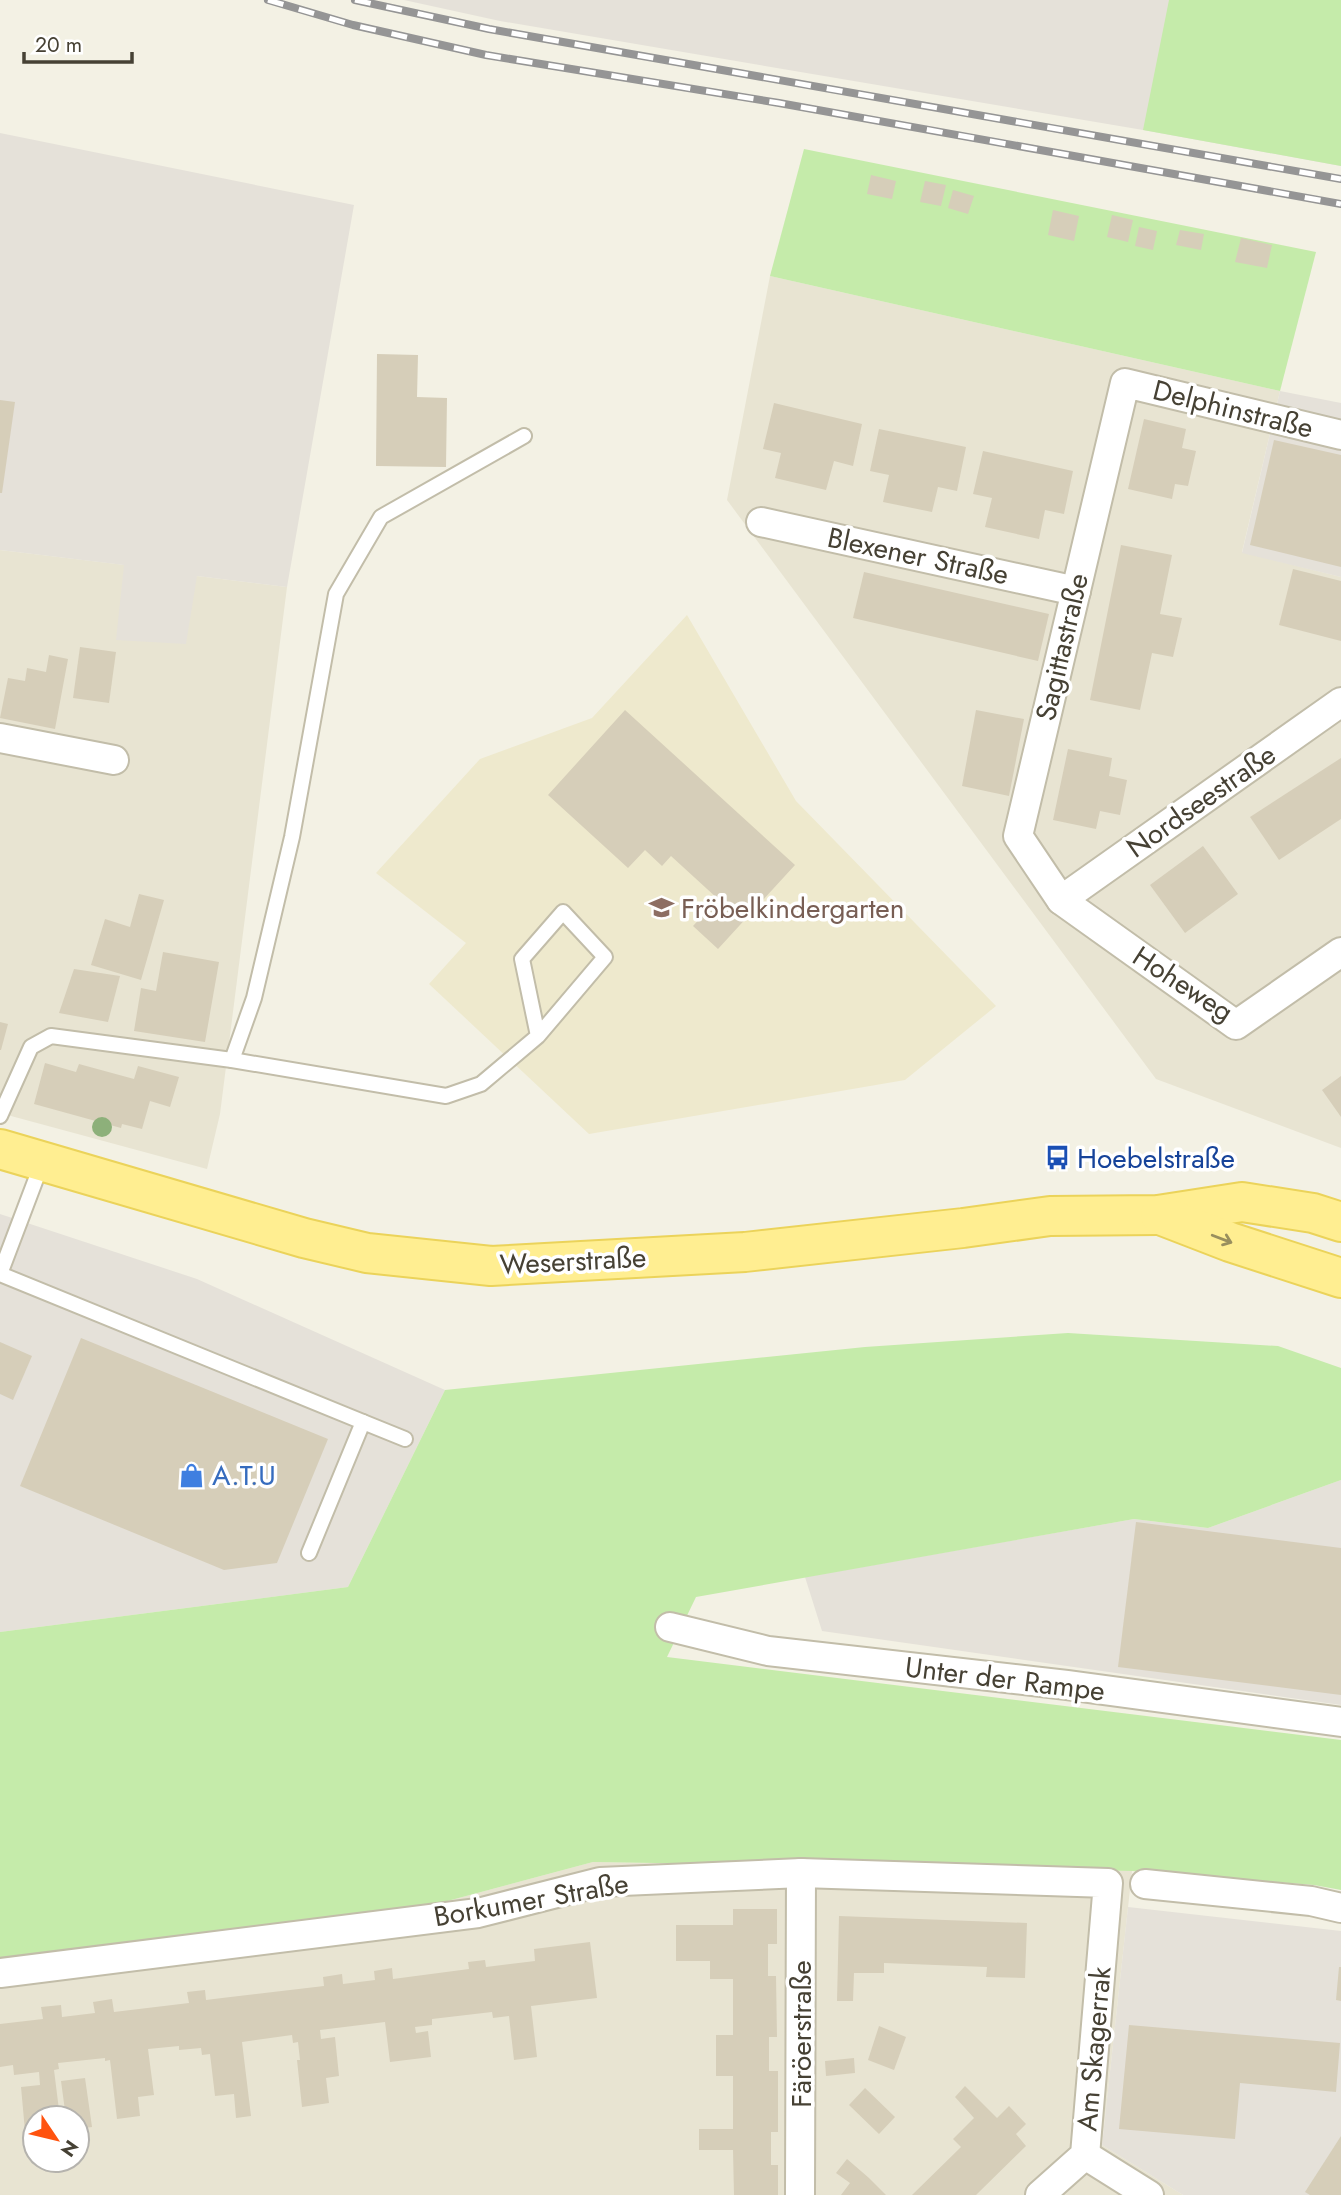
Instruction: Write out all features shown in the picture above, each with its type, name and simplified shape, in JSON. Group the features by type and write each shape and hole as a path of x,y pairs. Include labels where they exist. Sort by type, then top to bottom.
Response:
{"main road":[{"name":"Weserstraße","path":"0,1149 291,1234 367,1252 491,1266 745,1252 1050,1216 1158,1215 1242,1202 1313,1213 1341,1222"},
{"name":"Weserstraße","path":"1158,1215 1341,1278"}],"street":[{"name":"Delphinstraße","path":"1125,383 1341,435"},
{"name":"Sagittastraße","path":"1061,900 1018,836 1125,383"},
{"name":"Blexener Straße","path":"761,522 1076,591"},
{"name":"Nordseestraße","path":"1061,900 1341,702"},
{"path":"0,738 114,760"},
{"name":"Hoheweg","path":"1061,900 1236,1025 1341,952"},
{"name":"Unter der Rampe","path":"670,1627 768,1651 1068,1685 1341,1722"},
{"name":"Borkumer Straße","path":"0,1973 478,1913 600,1882 801,1873 1108,1883"},
{"name":"Färöerstraße","path":"800,2195 801,1873"},
{"name":"Am Skagerrak","path":"1040,2195 1085,2155 1108,1883"},
{"path":"1145,1884 1311,1901 1341,1908"},
{"path":"1085,2155 1149,2195"}],"lane":[{"path":"232,1060 254,998 292,837 336,594 381,517 524,436"},
{"path":"0,1116 31,1047 51,1036 232,1060 446,1096 481,1084 538,1036 604,957 563,912 522,959 538,1036"},
{"path":"43,1161 0,1274 405,1440"},
{"path":"309,1553 363,1422"}],"shaded area":[{"path":"404,0 1341,0 1341,166 500,21"},
{"path":"0,133 354,205 287,587 197,576 186,644 116,640 124,565 0,550"},
{"path":"770,276 1280,391 1242,552 1341,577 1341,1148 1156,1079 727,500"},
{"path":"1280,391 1341,403 1341,577 1242,553"},
{"path":"0,550 125,565 117,640 197,576 287,587 220,1114 207,1169 0,1113"},
{"name":"Fröbelkindergarten","path":"687,615 796,801 996,1006 905,1080 589,1134 429,984 466,943 376,873 480,759 592,718"},
{"path":"0,1214 197,1279 445,1390 348,1587 0,1632"},
{"path":"1341,1480 1341,1705 822,1631 805,1577 1134,1519 1208,1528"},
{"path":"593,1862 1132,1871 1102,2145 1183,2195 0,2195 0,1959 425,1907"},
{"path":"1128,1907 1341,1931 1341,2195 1183,2195 1102,2145"}],"green space":[{"path":"1169,0 1341,0 1341,166 1143,130"},
{"path":"804,149 1316,252 1280,391 770,276"},
{"path":"1068,1333 1278,1346 1341,1368 1341,1480 1208,1528 1134,1519 696,1597 667,1657 1341,1740 1341,1890 1314,1885 1132,1871 593,1862 425,1907 0,1959 0,1632 348,1587 445,1390 865,1347"}],"building":[{"path":"871,175 896,181 892,199 867,194"},
{"path":"925,181 946,185 941,206 920,202"},
{"path":"953,190 974,196 968,214 948,208"},
{"path":"1053,210 1079,216 1074,241 1048,235"},
{"path":"1112,215 1133,220 1128,242 1107,237"},
{"path":"1139,227 1157,231 1153,250 1135,246"},
{"path":"1180,230 1204,234 1201,250 1176,245"},
{"path":"1241,238 1272,245 1267,268 1235,262"},
{"path":"377,354 418,355 417,397 447,398 446,467 376,466"},
{"path":"0,400 15,402 2,493 0,493"},
{"path":"774,403 862,424 853,466 834,461 826,490 775,478 781,453 763,449"},
{"path":"1144,419 1186,429 1182,448 1196,451 1188,486 1175,484 1172,499 1128,489"},
{"path":"879,429 966,447 957,491 938,487 932,512 883,502 889,475 870,471"},
{"path":"1274,440 1341,455 1341,567 1250,545"},
{"path":"983,451 1073,471 1064,514 1045,510 1039,539 985,527 992,498 973,494"},
{"path":"1121,545 1172,555 1160,614 1182,618 1173,657 1152,653 1140,710 1090,700"},
{"path":"1293,569 1341,581 1341,641 1279,625"},
{"path":"864,572 1049,614 1038,661 853,618"},
{"path":"80,647 116,652 109,703 73,698"},
{"path":"49,655 68,659 55,729 0,718 8,678 25,681 27,668 46,672"},
{"path":"625,710 795,865 718,949 693,926 718,899 671,856 662,866 645,850 628,868 548,795"},
{"path":"976,710 1024,719 1009,796 962,786"},
{"path":"1068,749 1112,758 1109,776 1127,780 1120,815 1100,811 1096,829 1053,820"},
{"path":"1341,758 1341,819 1279,860 1250,817"},
{"path":"1203,846 1238,894 1185,933 1150,885"},
{"path":"139,894 164,900 141,980 91,965 105,919 130,927"},
{"path":"163,952 219,962 205,1042 134,1031 141,988 156,991"},
{"path":"74,969 120,976 108,1022 59,1013"},
{"path":"0,1022 8,1024 1,1050 0,1050"},
{"path":"45,1063 76,1072 79,1064 134,1079 138,1066 179,1077 170,1107 150,1101 142,1129 122,1124 121,1128 34,1104"},
{"path":"1341,1076 1341,1117 1322,1090"},
{"path":"81,1338 328,1439 277,1563 224,1570 20,1486"},
{"path":"0,1342 32,1356 13,1400 0,1394"},
{"path":"1136,1522 1341,1548 1341,1695 1118,1667"},
{"path":"733,1909 777,1909 777,1944 768,1944 768,1976 776,1976 777,2037 769,2037 769,2071 778,2071 778,2132 771,2132 771,2165 778,2165 778,2195 734,2195 733,2150 699,2150 699,2129 733,2129 733,2076 716,2076 716,2035 733,2035 733,1979 710,1979 710,1961 676,1961 676,1925 733,1925"},
{"path":"839,1916 1027,1923 1025,1978 986,1977 987,1967 884,1963 884,1973 854,1973 853,2001 837,2001"},
{"path":"590,1942 597,1998 531,2006 537,2057 514,2060 509,2016 493,2018 492,2012 432,2019 432,2025 415,2027 416,2033 428,2031 431,2057 390,2062 385,2022 320,2030 321,2039 335,2037 339,2076 326,2078 329,2103 302,2107 297,2060 300,2060 298,2042 293,2043 292,2035 242,2042 251,2116 236,2118 234,2094 215,2096 210,2054 202,2055 201,2048 179,2050 179,2046 148,2049 154,2095 138,2097 140,2116 117,2119 110,2060 105,2061 105,2058 58,2063 59,2069 54,2070 58,2104 23,2104 21,2087 40,2085 39,2072 14,2075 13,2065 0,2067 0,2024 43,2019 41,2007 61,2005 62,2017 95,2013 93,2002 112,1999 114,2012 189,2003 187,1992 205,1990 206,2000 324,1986 323,1977 342,1974 343,1984 375,1980 374,1971 392,1968 393,1979 469,1969 468,1962 485,1960 486,1967 535,1961 534,1949"},
{"path":"1341,1967 1341,2001 1336,2000"},
{"path":"1129,2025 1340,2043 1336,2092 1240,2083 1235,2139 1119,2129"},
{"path":"879,2026 906,2037 894,2070 868,2060"},
{"path":"854,2058 855,2073 826,2076 825,2061"},
{"path":"85,2078 89,2104 64,2104 61,2081"},
{"path":"965,2086 997,2118 1009,2106 1026,2124 1016,2134 1026,2146 976,2195 912,2195 961,2147 953,2139 974,2118 955,2097"},
{"path":"865,2088 895,2117 879,2134 849,2105"},
{"path":"1341,2136 1341,2195 1310,2195 1305,2192"},
{"path":"847,2159 886,2195 841,2195 850,2183 836,2173"}],"railway":[{"path":"268,0 353,25 486,55 779,103 1341,204"},
{"path":"355,0 489,29 1341,179"}],"place":[{"name":"Fröbelkindergarten","path":"661,908"},
{"name":"Hoebelstraße","path":"1057,1158"},
{"name":"A.T.U","path":"192,1475"}]}
